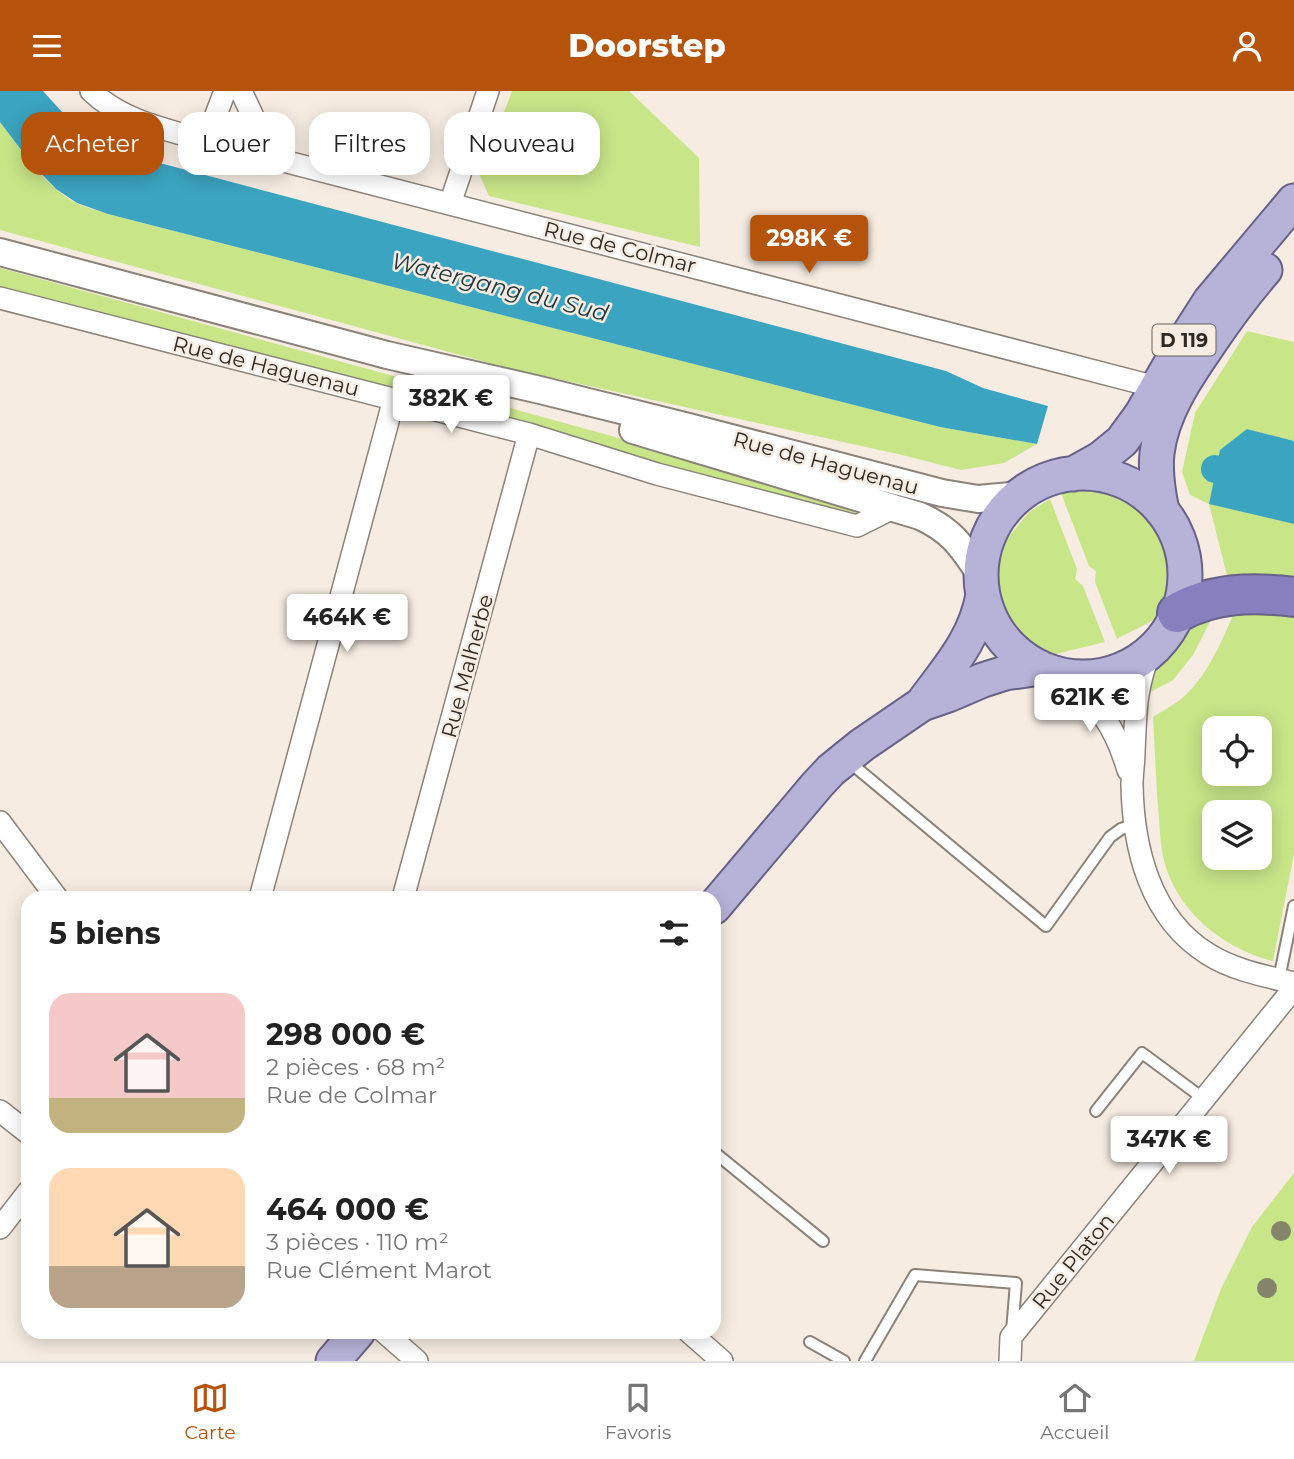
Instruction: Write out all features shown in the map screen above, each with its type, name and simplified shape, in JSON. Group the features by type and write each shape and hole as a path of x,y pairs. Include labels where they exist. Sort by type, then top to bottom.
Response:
{"highway":[{"path":"1177,613 1213,598 1243,594 1294,597"}],"main road":[{"name":"D 119","path":"1073,474 1100,459 1122,441 1141,415 1210,301 1294,201"},
{"name":"D 119","path":"1162,512 1156,456 1172,404 1230,314 1294,236"},
{"path":"721,899 804,800 845,758 922,704 1005,673 1052,672 1084,677 1104,675 1124,669 1150,652 1168,630 1177,613 1184,582 1183,560 1173,530 1162,512 1137,489 1117,479 1095,474 1073,474 1040,483 1021,495 999,517 989,535 983,555 977,619 963,649 922,704"},
{"path":"982,585 989,615 1000,634 1014,651 1052,672"},
{"path":"333,1361 352,1339"}],"street":[{"name":"Rue de Colmar","path":"91,91 116,110 134,119 178,132"},
{"path":"217,112 225,91"},
{"path":"241,91 251,112"},
{"path":"450,204 488,91"},
{"name":"Rue de Colmar","path":"295,163 1156,387"},
{"name":"Rue de Haguenau","path":"0,252 387,355 689,427 958,497 987,499 1021,495"},
{"name":"Rue de Haguenau","path":"0,299 529,434 657,474 857,526 892,508"},
{"name":"Rue de Haguenau","path":"387,355 920,516 946,530 960,544 982,585"},
{"path":"262,891 394,399"},
{"name":"Rue Malherbe","path":"405,891 529,434"},
{"path":"1150,652 1136,701 1132,782 1141,858 1146,875 1161,906 1183,933 1209,955 1253,973 1289,983"},
{"path":"1052,672 1095,704 1104,716 1121,746 1132,782"},
{"path":"0,822 52,891"},
{"name":"Rue Platon","path":"1012,1338 1204,1100 1289,983"},
{"path":"0,1111 21,1128"},
{"path":"0,1228 21,1201"},
{"path":"1010,1361 1012,1338"},
{"path":"392,1339 418,1361"},
{"path":"696,1339 722,1361"}],"lane":[{"path":"845,758 1046,926 1110,837 1121,829 1136,824"},
{"path":"1289,983 1294,906"},
{"path":"1096,1111 1142,1053 1204,1100"},
{"path":"721,1158 822,1241"},
{"path":"865,1361 915,1275 1017,1283 1012,1338"},
{"path":"810,1342 844,1361"}],"green space":[{"path":"512,91 629,91 699,158 700,247 489,196 480,175 600,175 600,112 504,112"},
{"path":"0,122 21,150 21,175 42,175 64,196 88,208 940,427 1037,444 1004,463 961,470 508,368 0,230"},
{"path":"0,268 637,443 867,511 855,516 658,465 578,438 0,288"},
{"path":"1247,331 1294,342 1294,441 1247,429 1209,503 1294,524 1294,854 1273,961 1235,946 1201,922 1176,890 1167,871 1161,847 1153,717 1181,699 1197,682 1218,649 1233,615 1237,615 1209,504 1190,495 1182,472 1195,413"},
{"path":"1085,489 1122,500 1150,518 1160,531 1171,565 1167,602 1162,613 1117,639 1095,582 1096,571 1089,566 1061,493"},
{"path":"1050,499 1077,569 1075,579 1083,586 1105,642 1052,655 1031,642 1011,619 999,594 999,563 1007,539 1029,512"},
{"path":"1212,618 1193,655 1173,680 1147,694 1158,669 1173,646 1190,631"},
{"path":"1294,1173 1294,1361 1194,1361 1221,1289 1252,1227"}],"water":[{"path":"0,91 43,91 62,112 21,112 21,150 0,122"},
{"path":"164,164 178,168 178,175 205,175 946,371 983,388 1048,406 1037,444 940,427 108,214 77,203 56,189 43,175 164,175"},
{"path":"1247,429 1294,441 1294,524 1209,504 1220,450"}],"waterway":[{"name":"Watergang du Sud","path":"1215,469 1294,488"}]}
